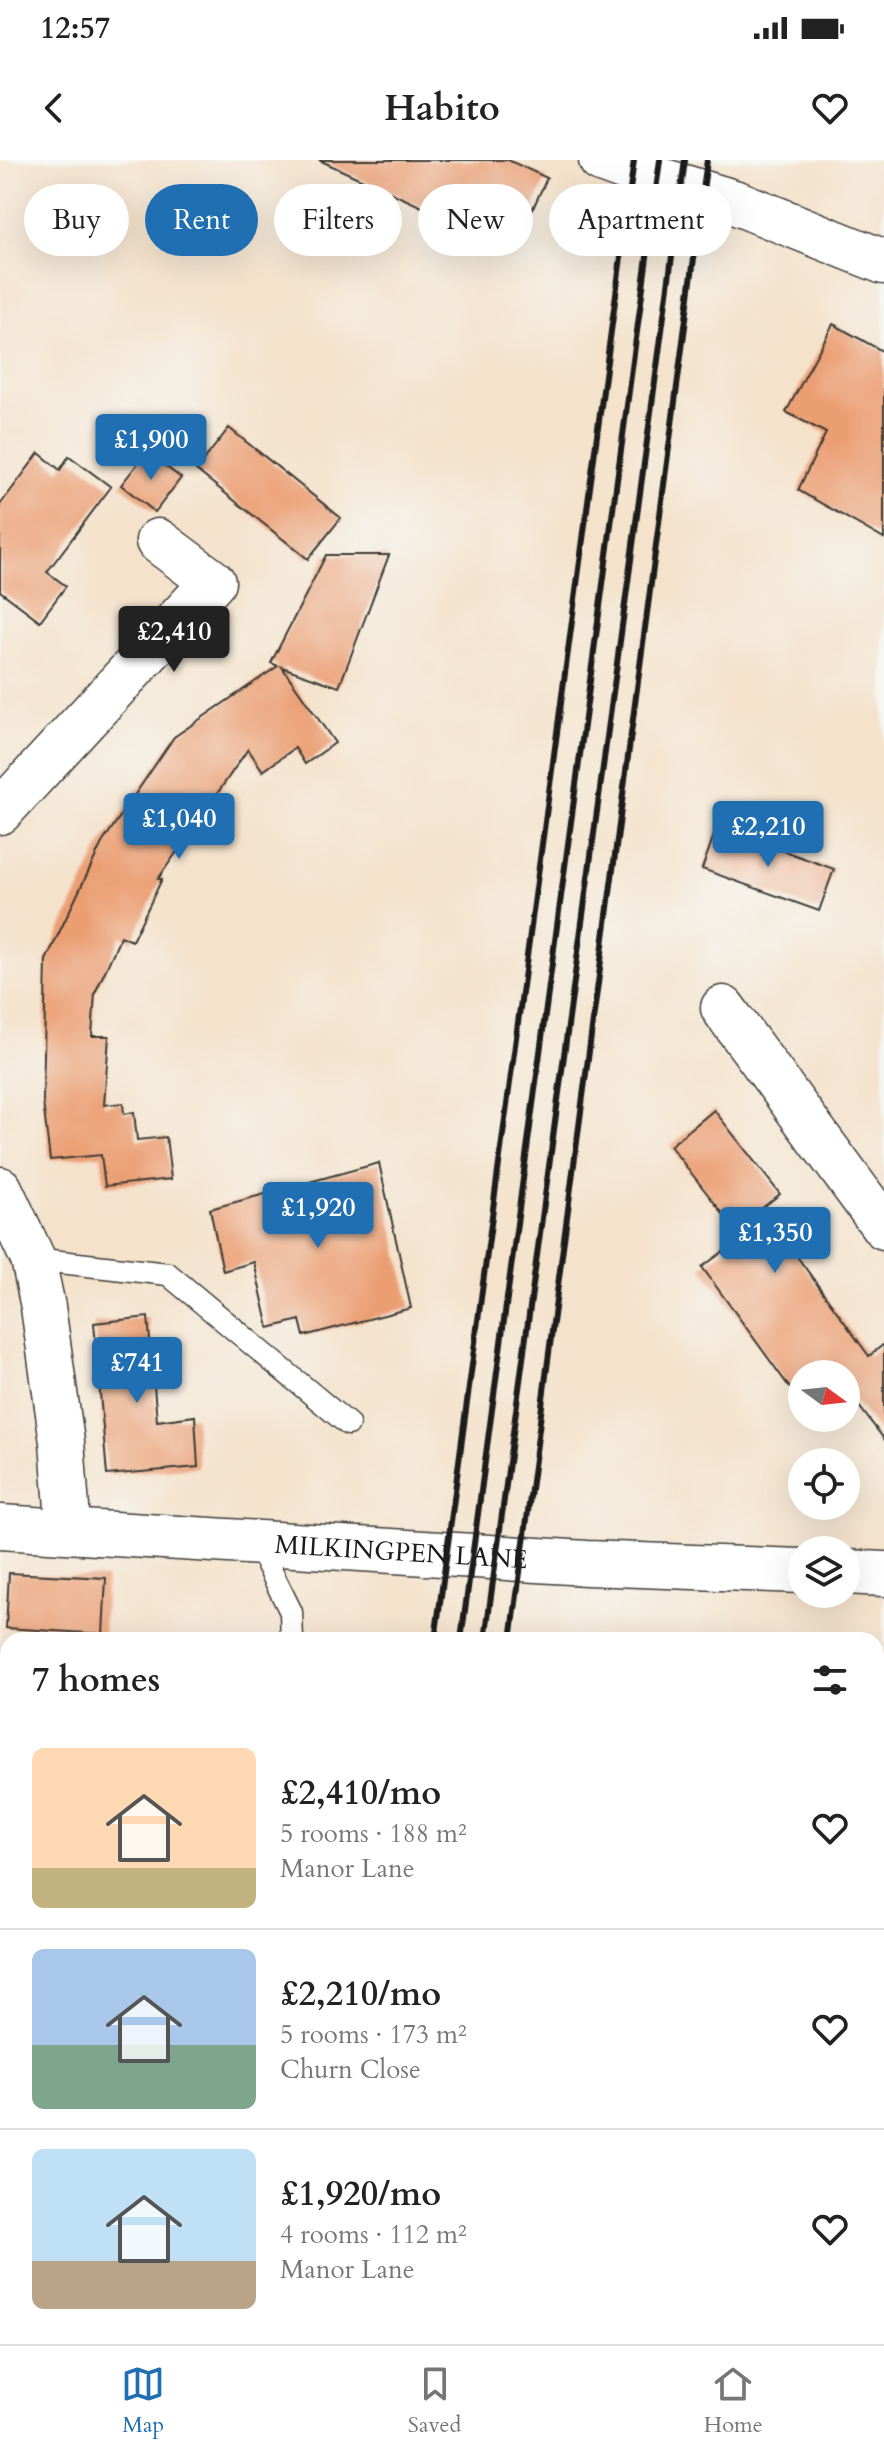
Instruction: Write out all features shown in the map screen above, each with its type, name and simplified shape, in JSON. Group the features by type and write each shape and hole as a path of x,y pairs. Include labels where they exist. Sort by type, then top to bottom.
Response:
{"street":[{"path":"601,160 737,203 884,262"},
{"path":"0,812 213,582 158,541"},
{"path":"723,1008 884,1227"},
{"path":"0,1189 33,1259 43,1307 62,1442 66,1530"},
{"name":"MILKINGPEN LANE","path":"0,1527 587,1563 788,1570"},
{"path":"860,1573 884,1574"}],"lane":[{"path":"33,1259 168,1274 348,1424"},
{"path":"257,1543 291,1612 292,1632"}],"building":[{"path":"319,160 508,160 547,178 533,208 533,184 418,184 418,205 402,198 402,184 372,184"},
{"path":"833,324 884,352 884,539 798,490 826,433 786,412"},
{"path":"229,428 341,518 308,559 196,470"},
{"path":"147,452 181,478 155,512 121,485"},
{"path":"39,453 60,470 69,456 111,487 47,572 66,586 40,621 0,591 0,505"},
{"path":"326,555 389,555 339,687 282,667 335,743 305,764 295,748 263,771 248,749 158,879 162,879 132,941 121,936 95,993 92,1036 109,1036 104,1105 123,1103 124,1114 134,1112 137,1140 166,1137 171,1179 105,1186 101,1155 50,1160 43,1102 46,960 102,843 174,737 278,666 271,663"},
{"path":"717,827 834,869 819,911 702,869"},
{"path":"714,1110 780,1194 762,1208 869,1356 884,1344 884,1439 860,1407 860,1360 788,1360 788,1385 702,1267 742,1238 670,1146"},
{"path":"379,1163 411,1308 304,1336 300,1320 269,1328 254,1262 223,1271 210,1209"},
{"path":"148,1317 157,1421 195,1416 198,1467 107,1475 94,1323"},
{"path":"9,1573 106,1578 103,1632 6,1628"}],"railway":[{"path":"436,1632 634,160"},
{"path":"462,1632 660,160"},
{"path":"486,1632 685,160"},
{"path":"512,1632 707,160"}]}
